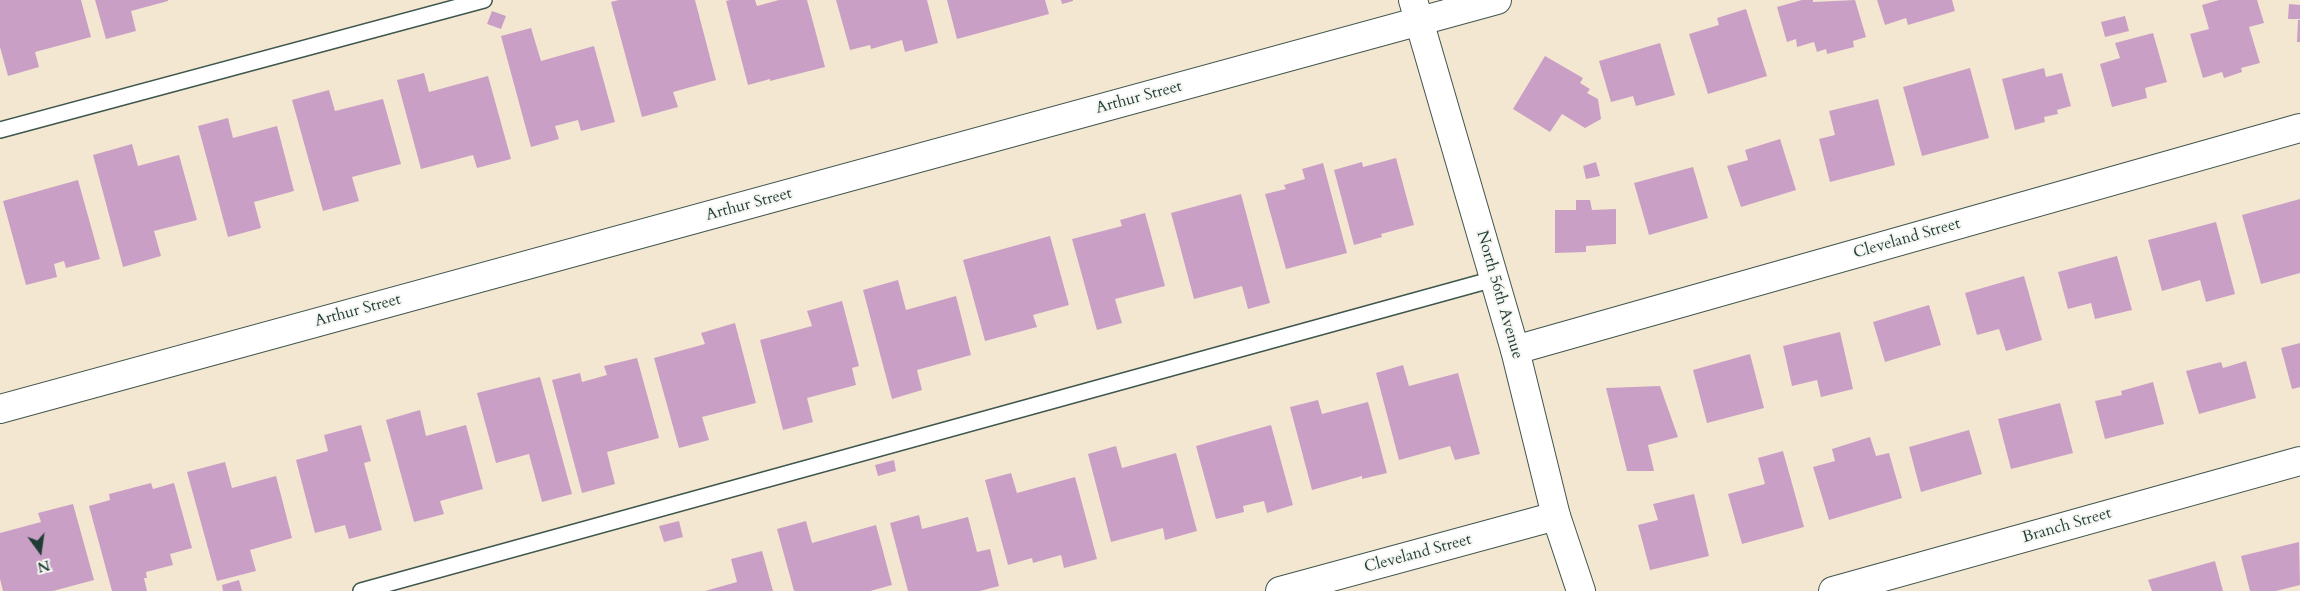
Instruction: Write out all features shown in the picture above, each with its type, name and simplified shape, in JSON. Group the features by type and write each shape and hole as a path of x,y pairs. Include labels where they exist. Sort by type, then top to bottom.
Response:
{"street":[{"name":"Arthur Street","path":"0,409 1416,11 1497,0"},
{"name":"North 56th Avenue","path":"1416,11 1515,350 1556,516 1581,591"},
{"name":"Cleveland Street","path":"1515,350 2300,128"},
{"name":"Branch Street","path":"1833,591 2300,461"},
{"name":"Cleveland Street","path":"1280,591 1556,516"}],"lane":[{"path":"0,130 484,0"},
{"path":"361,591 1494,279"}],"building":[{"path":"0,0 81,0 91,37 35,52 39,67 8,76 0,47"},
{"path":"95,0 168,1 131,11 136,31 106,39"},
{"path":"619,0 695,0 716,80 673,92 678,107 642,117 611,2"},
{"path":"755,0 757,6 779,0 807,0 825,67 748,85 726,1"},
{"path":"836,0 927,0 938,43 905,52 902,40 871,49 870,45 850,50"},
{"path":"947,0 1045,0 1049,14 957,39"},
{"path":"1061,0 1073,0 1073,1 1062,4"},
{"path":"1802,0 1813,0 1813,2 1855,0 1866,37 1853,41 1854,47 1827,54 1826,49 1817,52 1814,42 1797,47 1796,39 1787,42 1777,7"},
{"path":"1877,0 1952,0 1955,11 1908,25 1906,18 1885,25"},
{"path":"2219,0 2257,0 2264,23 2249,27 2260,63 2241,68 2242,72 2224,78 2222,72 2203,78 2190,34 2209,29 2202,5"},
{"path":"2289,4 2300,5 2300,19 2288,19"},
{"path":"1746,9 1767,76 1708,94 1689,34 1719,25 1717,18"},
{"path":"492,11 506,16 501,29 487,24"},
{"path":"2125,16 2129,31 2105,37 2101,22"},
{"path":"2298,20 2300,20 2300,42 2297,42"},
{"path":"531,28 541,61 594,46 615,122 581,131 578,120 555,126 559,139 531,147 501,36"},
{"path":"2153,33 2167,82 2145,88 2147,98 2112,107 2100,64 2120,58 2115,43"},
{"path":"1660,43 1675,95 1636,106 1633,96 1611,102 1599,61"},
{"path":"1545,56 1583,78 1580,83 1590,89 1587,93 1598,99 1601,119 1585,128 1562,114 1550,132 1513,109"},
{"path":"1970,68 1989,138 1922,156 1903,87"},
{"path":"2044,68 2046,77 2062,73 2071,106 2057,110 2058,114 2044,117 2045,122 2015,130 2002,79"},
{"path":"424,73 429,92 488,76 511,159 477,168 473,155 421,169 397,80"},
{"path":"329,90 335,111 383,99 401,164 352,177 359,201 323,211 292,100"},
{"path":"1878,99 1895,165 1830,182 1819,139 1835,135 1829,111"},
{"path":"228,118 233,138 277,126 294,191 254,202 261,228 228,237 198,126"},
{"path":"1780,139 1796,190 1741,207 1727,166 1748,160 1745,150"},
{"path":"132,144 138,166 179,155 197,220 154,231 161,256 123,267 93,155"},
{"path":"1396,158 1414,225 1381,234 1382,237 1354,245 1334,170 1362,162 1363,167"},
{"path":"1596,162 1600,176 1586,179 1583,166"},
{"path":"1323,163 1347,253 1286,269 1265,194 1286,189 1284,185 1305,179 1302,169"},
{"path":"1693,167 1708,218 1649,235 1634,183"},
{"path":"78,180 100,259 66,268 64,261 54,264 57,277 26,285 3,201"},
{"path":"1241,194 1270,303 1248,309 1242,286 1194,299 1171,213"},
{"path":"2300,199 2300,273 2261,284 2242,215"},
{"path":"1576,200 1590,200 1592,210 1616,209 1616,244 1586,246 1586,252 1555,253 1555,210 1576,210"},
{"path":"1145,213 1165,286 1115,299 1122,323 1097,330 1072,239 1122,226 1120,220"},
{"path":"2216,222 2235,294 2206,302 2200,280 2162,291 2148,240"},
{"path":"1050,236 1069,305 1033,315 1037,327 985,341 963,260"},
{"path":"2117,256 2132,310 2095,319 2091,303 2068,309 2058,272"},
{"path":"2024,276 2042,340 2006,351 1999,329 1977,335 1965,293"},
{"path":"898,280 906,310 956,296 971,355 917,370 922,390 892,399 863,290"},
{"path":"842,301 859,366 852,368 856,385 807,398 813,422 783,430 760,340 812,326 807,311"},
{"path":"1929,305 1941,345 1885,362 1873,322"},
{"path":"735,323 756,403 702,417 709,440 679,448 654,358 705,344 701,333"},
{"path":"1840,332 1853,389 1821,397 1817,380 1792,386 1783,346"},
{"path":"2300,343 2300,387 2292,389 2281,348"},
{"path":"1750,354 1764,408 1707,423 1693,370"},
{"path":"637,358 659,438 607,452 615,484 582,493 552,380 580,373 582,382 607,375 604,366"},
{"path":"2246,361 2256,398 2199,414 2186,371 2221,362 2223,368"},
{"path":"1403,365 1409,386 1458,373 1480,454 1455,460 1450,446 1399,460 1376,373"},
{"path":"540,377 572,494 542,502 529,454 496,463 477,393"},
{"path":"2153,382 2164,424 2105,439 2095,401 2122,395 2121,391"},
{"path":"1660,386 1678,437 1648,445 1654,471 1627,471 1606,388"},
{"path":"1318,400 1322,414 1368,402 1387,473 1362,479 1362,476 1312,490 1290,407"},
{"path":"2060,403 2073,453 2011,469 1998,419"},
{"path":"420,410 426,436 466,425 483,489 440,501 444,514 414,522 386,420"},
{"path":"361,425 371,461 364,463 382,530 349,539 345,525 315,533 296,460 328,451 324,435"},
{"path":"1271,425 1293,505 1267,513 1264,501 1243,506 1244,512 1216,519 1196,446"},
{"path":"1969,430 1982,474 1921,492 1909,447"},
{"path":"1870,437 1876,456 1889,453 1902,498 1829,520 1813,467 1835,461 1832,449"},
{"path":"1116,446 1122,468 1176,453 1197,531 1165,540 1163,528 1111,542 1088,454"},
{"path":"1783,451 1804,527 1742,544 1728,494 1765,484 1758,458"},
{"path":"894,460 896,471 878,476 875,465"},
{"path":"225,462 232,488 276,476 292,538 250,550 256,571 217,581 187,472"},
{"path":"1011,473 1017,493 1075,477 1097,559 1064,568 1061,555 1033,563 1032,558 1008,565 985,480"},
{"path":"151,483 153,489 174,483 192,548 170,554 173,565 146,572 147,578 144,578 147,591 112,591 89,506 110,500 109,494"},
{"path":"1694,494 1709,556 1650,570 1638,525 1658,520 1653,504"},
{"path":"73,504 94,580 53,591 3,591 0,579 0,533 41,522 38,513"},
{"path":"919,515 922,529 968,517 977,552 990,549 999,586 980,591 908,591 890,523"},
{"path":"679,521 683,537 664,542 659,526"},
{"path":"806,521 812,543 876,525 892,585 870,591 794,591 777,529"},
{"path":"2299,542 2300,585 2276,591 2250,591 2241,556"},
{"path":"762,551 773,591 705,591 737,582 731,559"},
{"path":"2215,561 2223,591 2152,591 2148,580"},
{"path":"239,580 242,591 223,591 222,585"}]}
